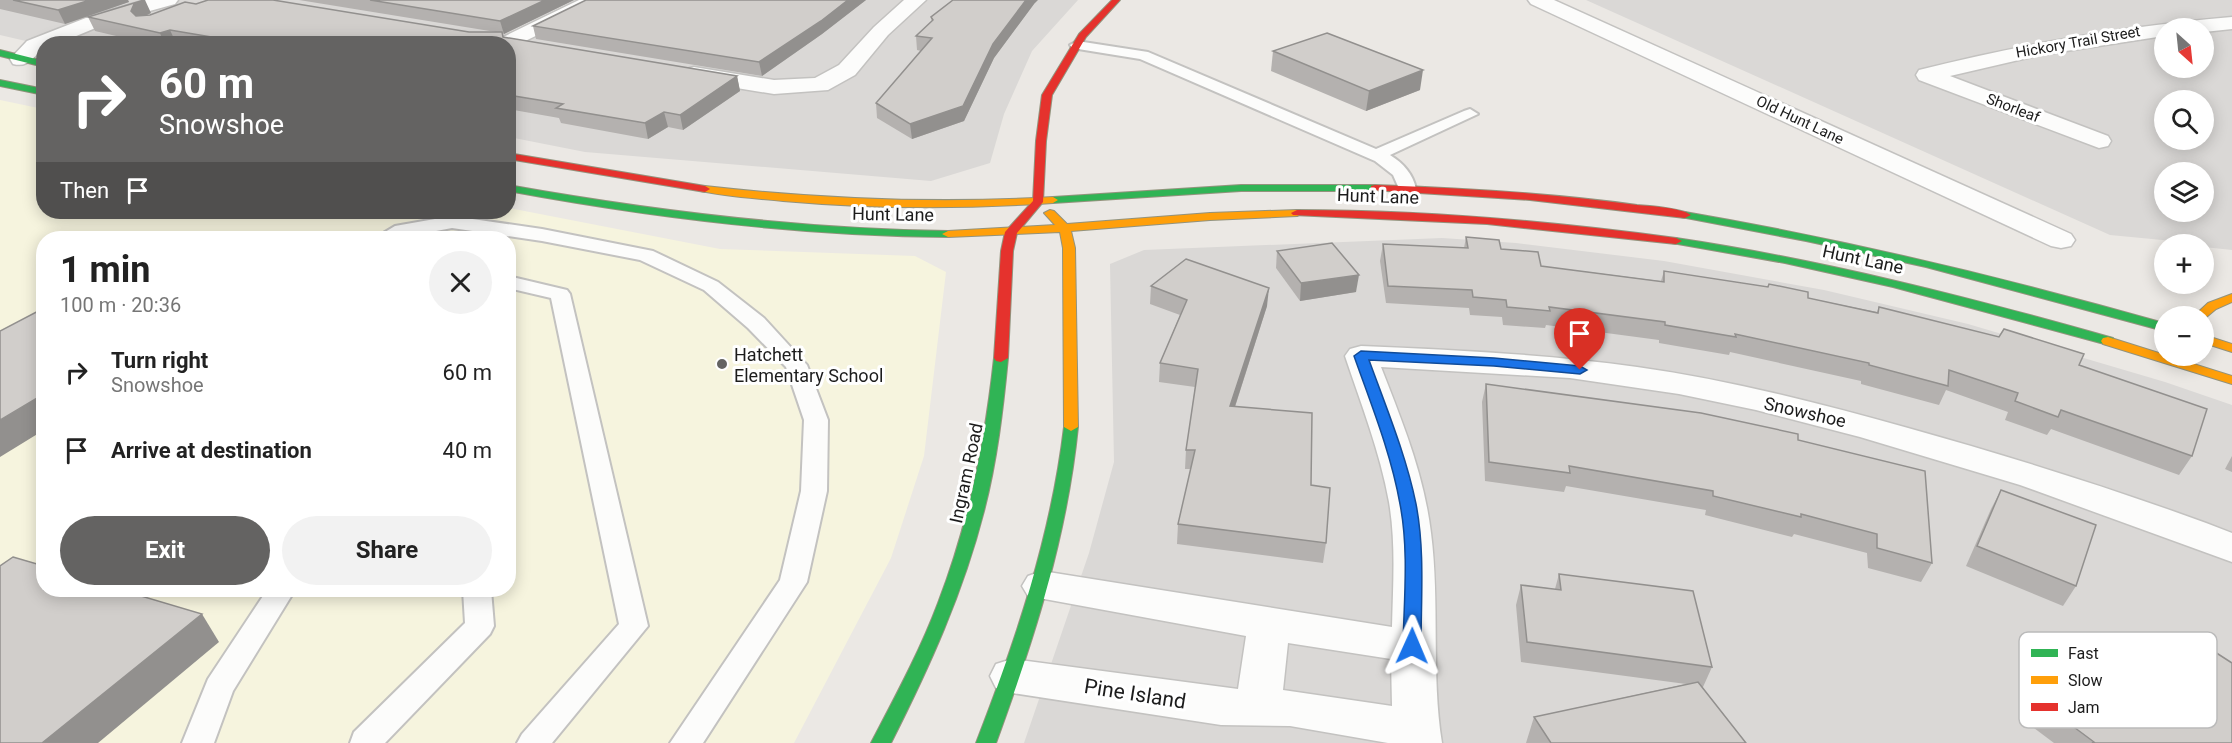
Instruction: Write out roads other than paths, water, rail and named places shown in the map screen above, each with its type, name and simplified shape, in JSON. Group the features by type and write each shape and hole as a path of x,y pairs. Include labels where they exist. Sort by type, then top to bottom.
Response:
{"main road":[{"path":"1011,232 1038,201 1041,141 1047,95 1077,45 1116,0"},
{"path":"0,66 10,56 36,62"},
{"path":"0,83 36,90"},
{"name":"Hunt Lane","path":"516,158 618,178 780,198 901,205 1038,201 1251,188 1407,189 1610,205 1791,233 1944,266 2154,324"},
{"name":"Hunt Lane","path":"516,190 635,212 710,222 870,232 1011,232 1187,218 1324,213 1466,218 1603,231 1735,251 1872,278 2154,352"},
{"path":"986,743 1042,586 1062,504 1069,446 1072,371 1070,248 1065,229 1038,201"},
{"name":"Ingram Road","path":"881,743 924,657 953,591 973,529 995,425 1007,251 1011,232"},
{"path":"2212,306 2232,298"},
{"path":"2214,342 2232,348"},
{"name":"Hunt Lane","path":"2198,366 2232,380"}],"street":[{"path":"516,37 594,0"},
{"path":"669,69 774,87 820,85 847,70 881,31 916,0"},
{"name":"Old Hunt Lane","path":"1538,0 2061,240"},
{"path":"103,36 176,5"},
{"path":"57,36 103,18 176,5"},
{"name":"Hickory Trail Street","path":"2214,24 2232,23"},
{"name":"Hickory Trail Street","path":"1927,75 2057,44 2154,30"},
{"path":"2214,31 2232,38"},
{"path":"10,56 36,44"},
{"path":"516,44 541,48"},
{"path":"10,56 36,54"},
{"name":"Shorleaf","path":"1927,75 2099,141"},
{"name":"Snowshoe","path":"1412,646 1413,565 1408,505 1396,455 1361,356 1494,362 1602,372 1711,390 1844,421 2011,468 2138,510 2232,548"},
{"path":"1042,586 1412,646 1418,736"},
{"path":"1258,707 1269,624"},
{"name":"Pine Island","path":"1012,675 1221,707 1290,708 1418,736"}],"lane":[{"path":"1077,45 1143,55 1388,160 1406,179 1407,189"},
{"path":"1376,155 1470,114"},
{"path":"400,231 453,222 515,231"},
{"path":"516,231 646,255 711,286 756,323 795,365 816,420 814,491 793,582 686,743"},
{"path":"516,284 560,294 634,626 533,743"},
{"path":"198,743 219,688 277,597"},
{"path":"369,743 365,741 480,626 478,597"}],"place":[{"name":"Hatchett Elementary School","path":"722,364"}]}
